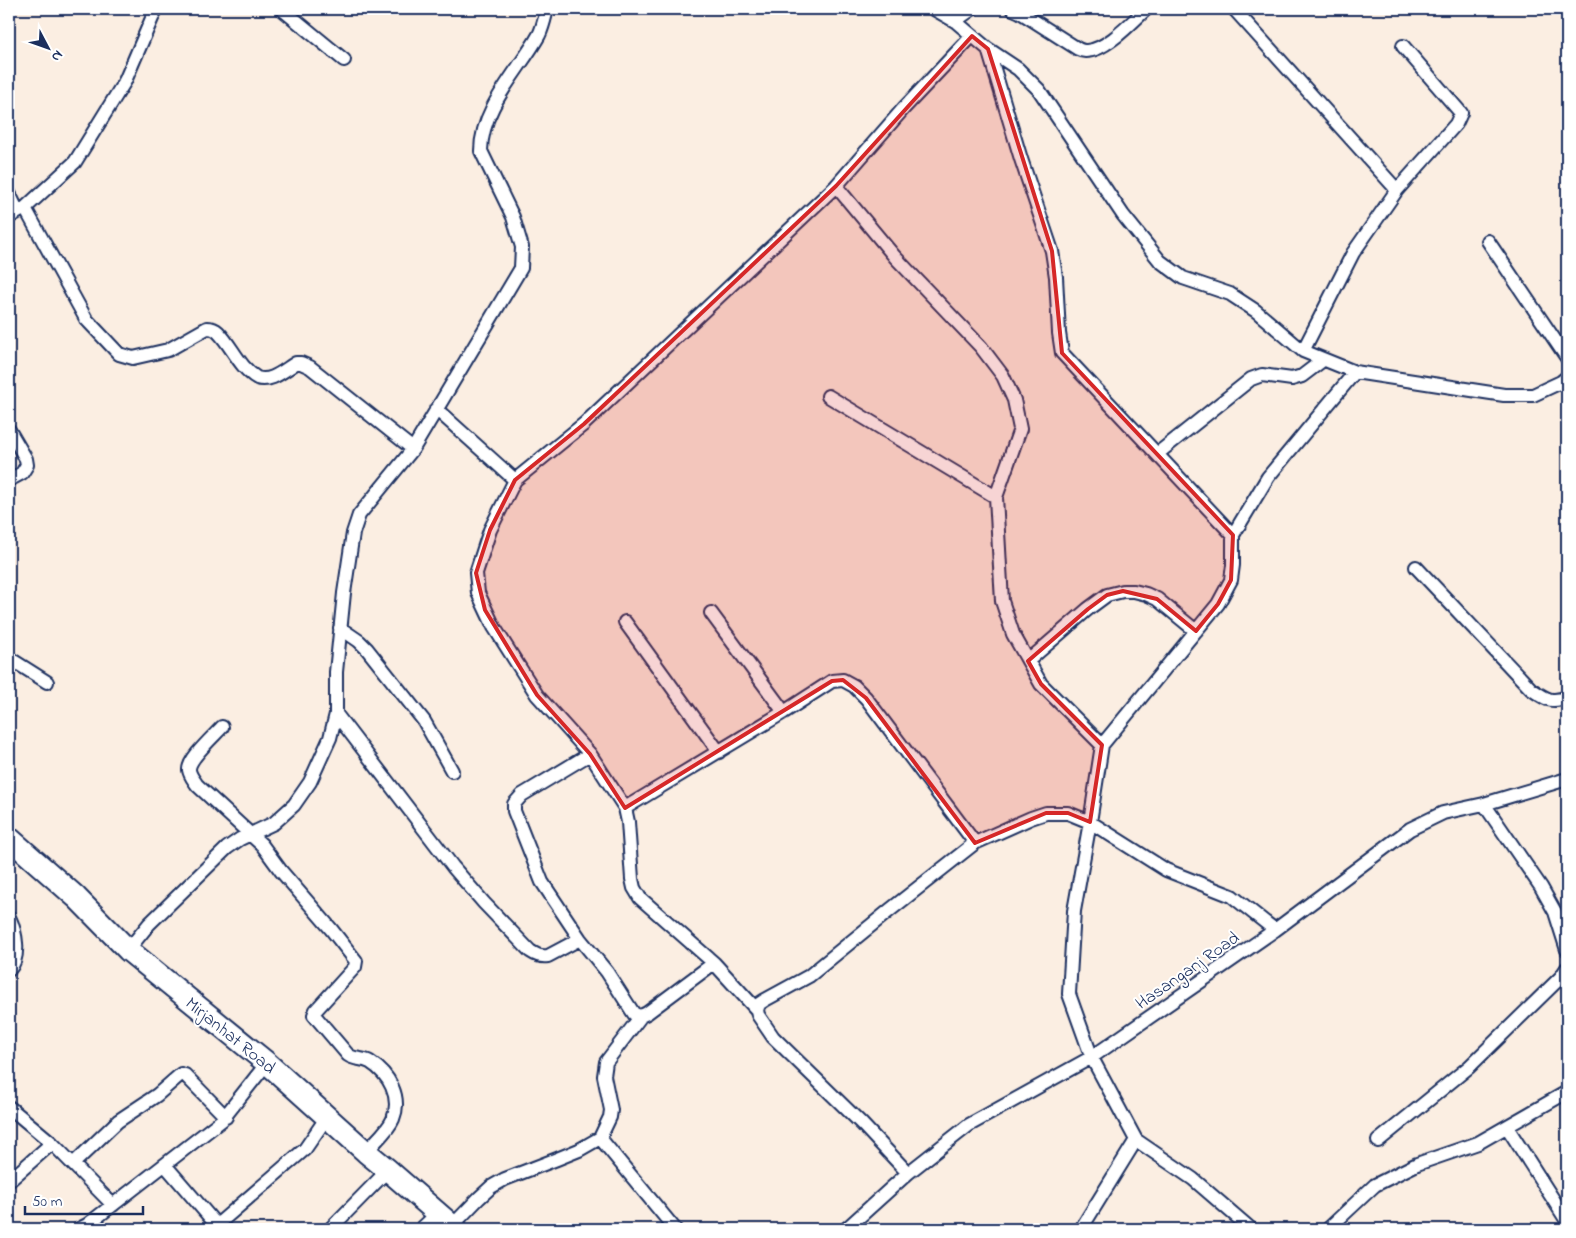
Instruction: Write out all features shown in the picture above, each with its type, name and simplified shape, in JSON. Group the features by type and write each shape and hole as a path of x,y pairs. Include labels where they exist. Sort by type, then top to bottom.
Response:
{"main road":[{"name":"Mirjanhat Road","path":"9,838 76,898 128,950 267,1063 449,1223"}],"street":[{"path":"17,212 76,162 125,81 156,9"},
{"path":"282,9 344,60"},
{"path":"128,950 150,924 221,853 233,844 274,822 294,804 302,795 325,752 336,714 336,672 340,628 353,533 359,515 413,449 520,268 522,247 514,217 481,151 481,139 484,126 505,85 540,33 547,9"},
{"path":"934,9 955,21 988,49 1018,69 1039,90 1123,215 1160,261 1183,278 1230,294 1256,311 1302,351 1355,372 1504,395 1533,395 1561,382 1567,377"},
{"path":"955,21 972,9"},
{"path":"1013,9 1078,49 1086,51 1096,50 1116,37 1146,9"},
{"path":"1234,9 1397,190"},
{"path":"908,1173 862,1124 773,1037 758,1015 757,1010 714,963 640,898 632,879 628,822 625,808 590,754 537,695 494,627 478,593 476,573 490,530 515,480 584,424 836,186 904,108 972,36"},
{"path":"1302,351 1353,253 1397,190 1456,124 1461,113 1404,46"},
{"path":"988,49 1021,159 1052,251 1056,276 1062,353 1233,535"},
{"path":"836,186 895,257 982,347 1003,376 1014,400 1020,429 996,497 1002,601 1013,634 1041,684 1102,745"},
{"path":"9,193 17,212 86,319 119,354 132,358 168,350 207,328 213,329 218,332 236,358 257,378 269,380 296,363 310,367 413,449"},
{"path":"1488,241 1567,358"},
{"path":"1157,454 1252,378 1262,375 1292,379 1302,376 1323,360"},
{"path":"1251,1229 1193,1179 1136,1140 1092,1057 1069,994 1074,910 1102,745 1218,604 1231,580 1233,535 1268,477 1355,372"},
{"path":"828,396 996,497"},
{"path":"436,409 515,480"},
{"path":"9,430 27,464 22,473 9,480"},
{"path":"1416,567 1531,689 1547,700 1558,701 1567,697"},
{"path":"1028,661 1088,609 1107,595 1123,591 1134,591 1157,599 1196,631"},
{"path":"711,613 784,712"},
{"path":"625,622 719,752"},
{"path":"340,628 367,649 414,706 452,771"},
{"path":"9,658 47,682"},
{"path":"625,808 832,681 843,680 854,686 866,698 975,843"},
{"path":"336,714 454,868 484,903 530,951 542,957 548,956 580,939"},
{"path":"222,727 191,761 189,769 192,778 268,851 356,961 355,967 316,1010 314,1015 348,1055 370,1062 387,1076 391,1082 395,1102 393,1119 366,1152"},
{"path":"590,754 522,795 514,804 514,811 542,882 634,1014 641,1016"},
{"name":"Hasanganj Road","path":"846,1229 908,1173 969,1125 1092,1057 1275,930 1410,829 1443,813 1484,804 1567,778"},
{"path":"1484,804 1555,912 1567,950"},
{"path":"757,1010 759,1004 765,1000 809,976 975,843 1046,813 1068,813 1090,822 1166,870 1232,896 1275,930"},
{"path":"9,917 15,938 16,956 9,970"},
{"path":"421,1229 449,1223 491,1188 505,1179 580,1150 600,1138 608,1125 611,1110 604,1076 606,1062 641,1016 714,963"},
{"path":"1378,1141 1469,1067 1561,977 1567,968"},
{"path":"79,1229 87,1225 226,1117 267,1063"},
{"path":"73,1164 118,1121 157,1095 181,1074 185,1075 226,1117"},
{"path":"1328,1229 1375,1184 1417,1164 1478,1143 1567,1092"},
{"path":"9,1107 52,1143 113,1205"},
{"path":"165,1165 219,1227 305,1150 327,1117"},
{"path":"1507,1127 1567,1221"},
{"path":"600,1138 675,1229"},
{"path":"1081,1229 1136,1140"},
{"path":"9,1181 52,1143"},
{"path":"330,1229 388,1170"}],"highlighted area":[{"path":"972,36 988,49 1052,251 1062,353 1233,535 1231,580 1218,604 1196,631 1157,599 1123,591 1107,595 1088,609 1028,661 1041,684 1102,745 1090,822 1068,813 1046,813 975,843 866,698 843,680 832,681 625,808 590,754 537,695 485,610 476,573 490,530 515,480 584,424 836,186"}]}
